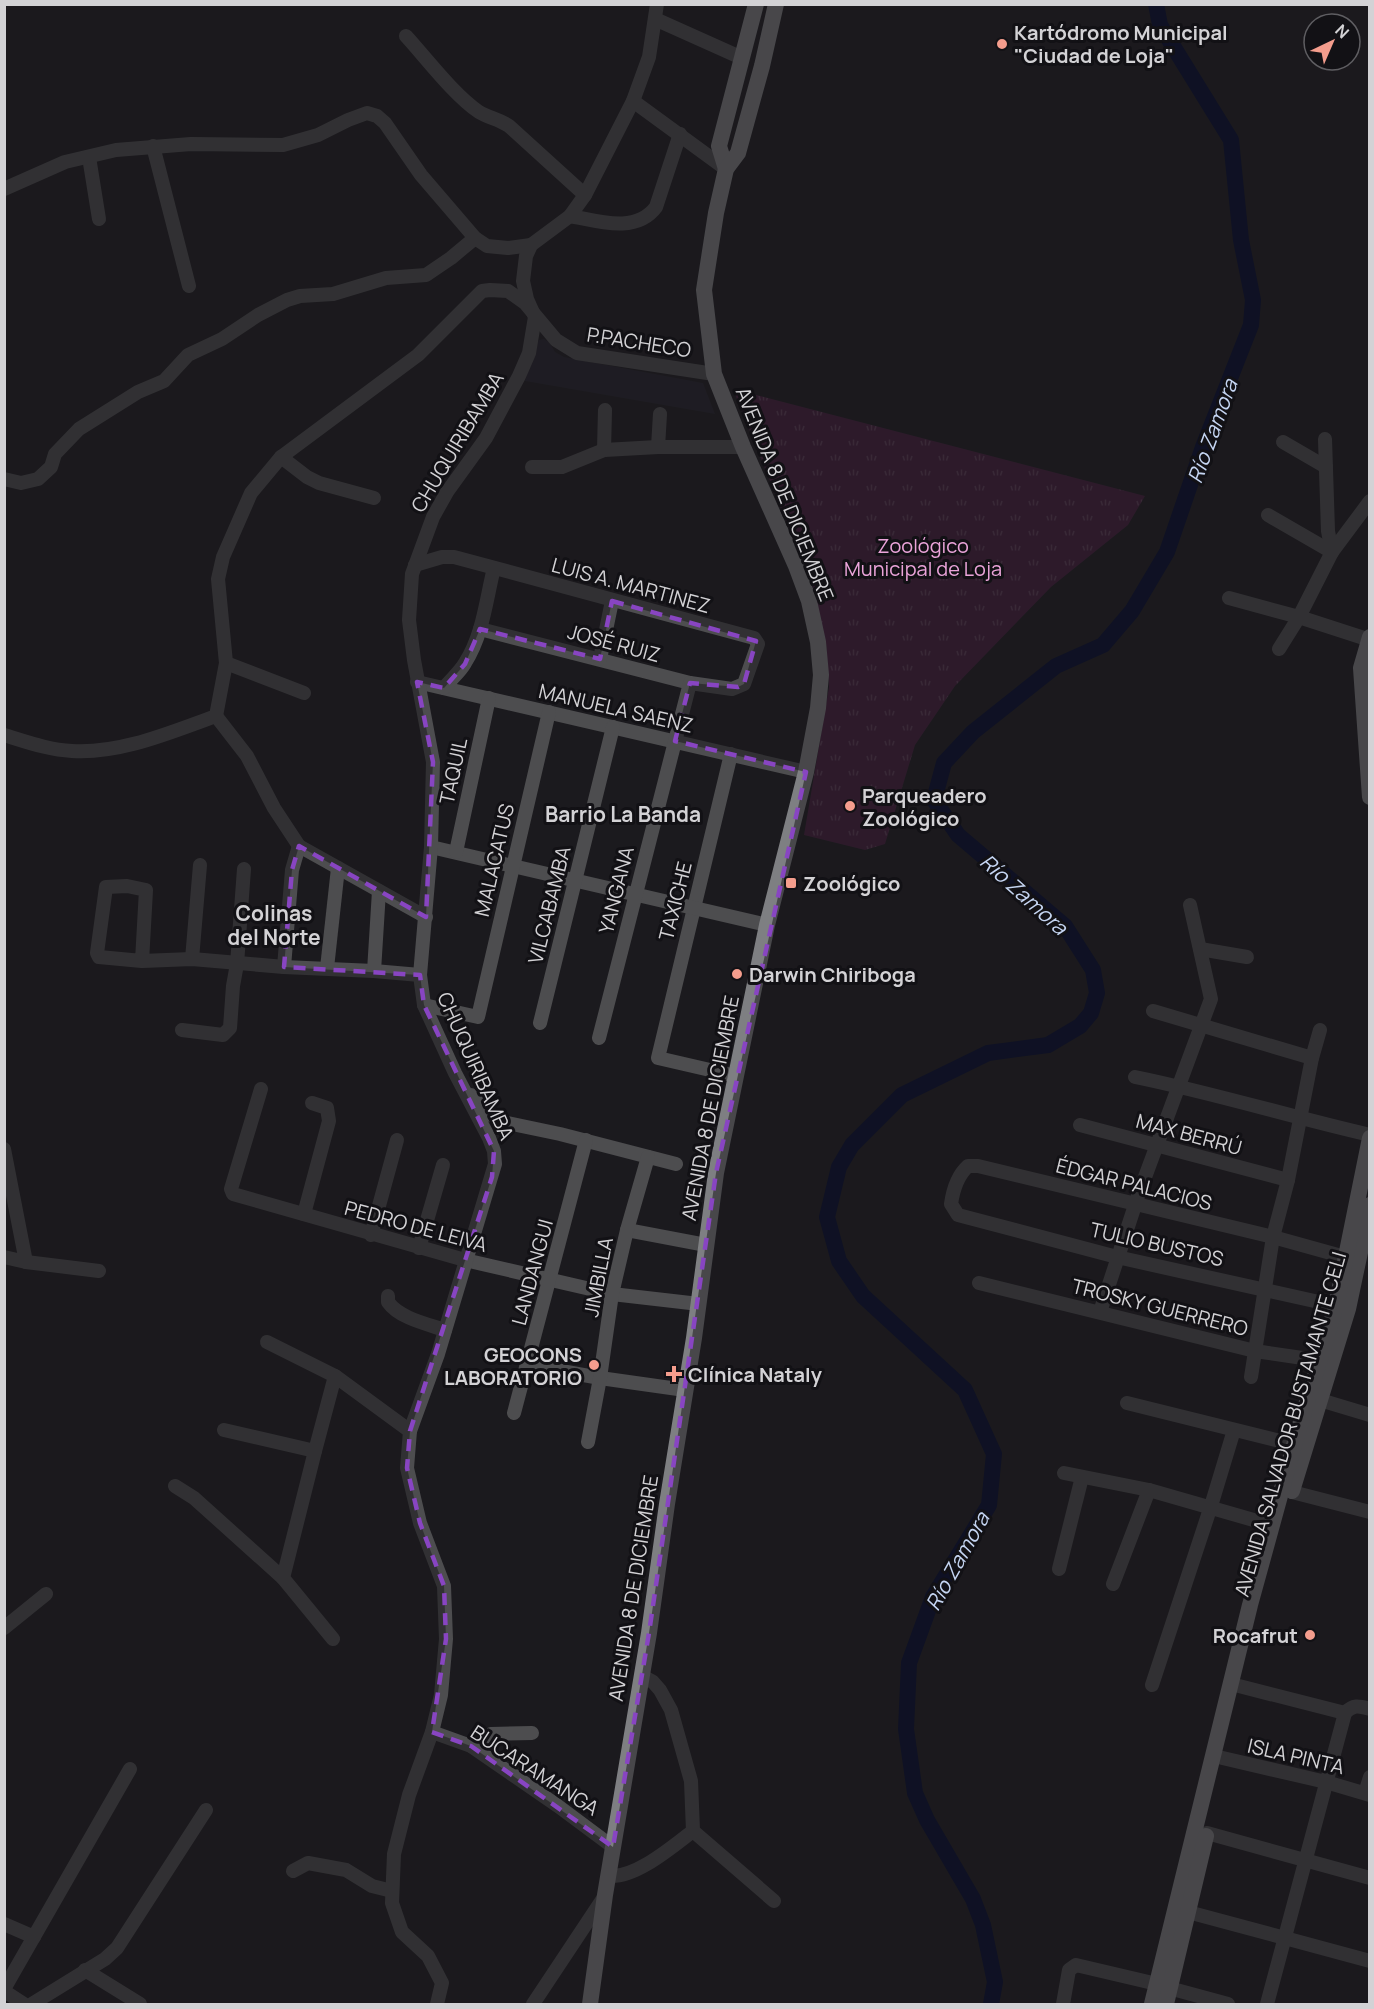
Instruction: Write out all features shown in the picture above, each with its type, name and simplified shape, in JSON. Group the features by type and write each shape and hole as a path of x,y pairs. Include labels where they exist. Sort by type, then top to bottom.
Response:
{"main road":[{"name":"AVENIDA 8 DE DICIEMBRE","path":"726,169 719,146 756,4"},
{"name":"AVENIDA 8 DE DICIEMBRE","path":"590,2004 605,1895 642,1676 699,1304 716,1173 767,925 806,772 818,708 821,675 818,642 809,601 714,374 704,290 716,213 726,169 738,153 776,4"},
{"path":"1369,638 1361,668 1370,798"},
{"name":"AVENIDA SALVADOR BUSTAMANTE CELI","path":"1342,1307 1345,1257 1370,1137"},
{"name":"AVENIDA SALVADOR BUSTAMANTE CELI","path":"1152,2004 1164,1992 1207,1833 1218,1758 1239,1686 1271,1525 1300,1446 1370,1205"},
{"name":"AVENIDA SALVADOR BUSTAMANTE CELI","path":"1183,1917 1218,1758 1255,1607 1292,1492 1300,1446 1320,1400 1326,1361"}],"street":[{"path":"4,189 65,162 116,150 191,144 283,145 318,135 367,113 377,116 385,123 422,175 475,238 487,246 508,248 531,245 570,216 585,195 633,101 649,57 657,4"},
{"path":"655,19 742,58"},
{"path":"406,36 477,111 487,117 500,119 509,126 585,195"},
{"path":"633,101 726,169"},
{"path":"570,216 629,224 649,217 656,207 680,134"},
{"path":"153,146 189,286"},
{"path":"89,157 99,219"},
{"path":"4,479 21,483 44,476 51,467 55,454 79,429 138,392 164,381 188,355 222,339 258,315 287,300 333,294 386,278 426,275 475,238"},
{"name":"CHUQUIRIBAMBA","path":"437,2004 442,1983 428,1956 402,1932 392,1903 394,1854 409,1795 432,1732 441,1695 446,1639 444,1586 420,1523 407,1468 410,1431 445,1330 495,1164 492,1144 461,1085 424,1005 420,975 431,846 433,762 417,682 409,620 410,595 415,565 433,517 447,492 486,438 529,353 535,317 527,299 523,281 526,256 531,245"},
{"name":"P.PACHECO","path":"216,716 226,663 218,579 223,557 251,493 282,457 418,355 482,291 508,291 525,303 556,340 577,353 714,374"},
{"path":"604,450 605,410"},
{"path":"658,447 660,414"},
{"path":"1325,439 1328,531 1332,552"},
{"path":"1283,442 1326,467"},
{"path":"532,467 562,467 604,450 658,447 743,447"},
{"path":"282,457 307,477 319,483 374,498"},
{"path":"1280,649 1332,552 1370,501"},
{"path":"1268,515 1332,552"},
{"name":"LUIS A. MARTINEZ","path":"415,565 442,557 454,557 754,638 758,644 744,684 738,687"},
{"path":"444,688 465,664 480,629 494,568"},
{"path":"1229,597 1369,638"},
{"path":"600,659 612,601"},
{"name":"JOSÉ RUIZ","path":"480,629 690,683 732,689 738,687"},
{"path":"226,663 304,693"},
{"name":"MANUELA SAENZ","path":"417,682 806,772"},
{"name":"YANGANA","path":"599,1038 690,683"},
{"name":"TAQUIL","path":"456,852 489,698"},
{"name":"MALACATUS","path":"424,1005 478,1017 549,712"},
{"path":"4,735 44,747 74,751 130,746 216,716 247,756 274,808 299,846 426,917"},
{"name":"VILCABAMBA","path":"540,1023 613,727"},
{"name":"TAXICHE","path":"731,754 658,1058 735,1076"},
{"path":"284,967 292,870 299,846"},
{"path":"431,846 767,925"},
{"path":"192,959 200,865"},
{"path":"327,968 338,868"},
{"path":"182,1030 223,1035 230,1028 244,869"},
{"path":"142,961 146,890 110,886 105,889 97,953 99,957 142,961 192,959 237,964 420,975"},
{"path":"374,971 380,891"},
{"path":"1100,1312 1156,1146 1211,999 1190,905"},
{"path":"1200,949 1247,957"},
{"path":"1153,1011 1200,1027 1312,1058"},
{"path":"1251,1377 1273,1237 1288,1180 1312,1058 1320,1030"},
{"path":"1135,1077 1180,1086 1370,1137"},
{"path":"461,1085 491,1115 503,1122 586,1140 676,1164"},
{"name":"PEDRO DE LEIVA","path":"261,1089 231,1190 233,1194 370,1235 465,1260 612,1294 699,1304"},
{"path":"304,1214 329,1121 327,1108 312,1103"},
{"name":"MAX BERRÚ","path":"1080,1125 1288,1180"},
{"path":"370,1235 397,1140"},
{"name":"LANDANGUI","path":"514,1413 586,1140"},
{"path":"4,1149 26,1262"},
{"name":"JIMBILLA","path":"588,1442 612,1294 648,1157"},
{"path":"419,1248 443,1165"},
{"name":"ÉDGAR PALACIOS","path":"958,1215 951,1204 952,1192 959,1177 968,1166 978,1166 1273,1237 1345,1257"},
{"name":"TULIO BUSTOS","path":"958,1215 1117,1257 1342,1307"},
{"path":"627,1230 706,1245"},
{"path":"4,1257 99,1271"},
{"name":"TROSKY GUERRERO","path":"979,1283 1255,1352 1326,1361"},
{"path":"387,1296 388,1302 413,1319 445,1330"},
{"path":"267,1342 335,1376 410,1431"},
{"path":"528,1365 685,1390"},
{"path":"283,1578 335,1376"},
{"path":"1320,1400 1370,1415"},
{"path":"1127,1403 1300,1446"},
{"path":"224,1430 315,1451"},
{"path":"1152,1685 1234,1430"},
{"path":"1064,1473 1149,1490 1271,1525"},
{"path":"1059,1569 1082,1477"},
{"path":"175,1486 194,1498 283,1578 333,1639"},
{"path":"1113,1584 1149,1490"},
{"path":"1292,1492 1370,1512"},
{"path":"4,1628 46,1594"},
{"path":"642,1676 660,1690 670,1710 691,1781 693,1831 774,1901"},
{"path":"1239,1686 1346,1713"},
{"path":"1267,2004 1346,1713 1351,1707 1370,1709"},
{"name":"BUCARAMANGA","path":"432,1732 471,1746 613,1847"},
{"path":"471,1746 491,1734 532,1733"},
{"name":"ISLA PINTA","path":"1218,1758 1326,1782 1367,1794"},
{"path":"24,2004 4,1990 130,1769"},
{"path":"1367,1794 1370,1777"},
{"path":"32,2004 105,1959 117,1948 206,1810"},
{"path":"608,1876 617,1877 633,1872 693,1831"},
{"path":"1207,1833 1370,1878"},
{"path":"293,1871 308,1863 346,1870 372,1886 392,1891"},
{"path":"532,2004 605,1895"},
{"path":"1183,1917 1285,1938 1370,1960"},
{"path":"4,1924 34,1937"},
{"path":"1063,2004 1072,1966 1076,1965 1164,1992 1228,2004"},
{"path":"85,1970 140,2004"}],"highlighted area":[{"path":"612,601 756,641 744,684 738,687 690,683 675,741 806,772 716,1173 649,1633 613,1847 471,1746 432,1732 446,1639 444,1586 420,1523 407,1468 410,1431 492,1177 494,1151 424,1005 420,975 284,967 292,870 299,846 426,917 433,762 417,682 444,688 465,664 480,629 600,659"}],"shaded area":[{"path":"544,339 549,342 555,352 564,357 703,383 715,414 525,381 534,349 539,340"}],"green space":[{"name":"Zoológico Municipal de Loja","path":"733,389 1145,496 1128,525 1051,587 955,686 915,745 885,844 865,850 804,835 829,687 826,644 814,590"}],"waterway":[{"name":"Río Zamora","path":"991,2004 995,1982 983,1925 973,1899 927,1820 915,1793 906,1729 909,1663 933,1597 989,1505 994,1454 965,1390 863,1296 839,1261 827,1217 839,1167 852,1145 902,1095 988,1053 1048,1045 1080,1026 1091,1013 1097,993 1093,970 1065,926 958,835 934,800 944,763 973,732 1056,666 1103,645 1132,611 1167,552 1203,447 1251,325 1253,300 1241,240 1231,140 1160,25 1156,4"}],"place":[{"name":"Kartódromo Municipal \"Ciudad de Loja\"","path":"1002,44"},
{"name":"Parqueadero Zoológico","path":"850,806"},
{"name":"Zoológico","path":"791,883"},
{"name":"Darwin Chiriboga","path":"737,974"},
{"name":"GEOCONS LABORATORIO","path":"594,1365"},
{"name":"Clínica Nataly","path":"674,1374"},
{"name":"Rocafrut","path":"1310,1635"}],"district":[{"name":"Barrio La Banda","path":"623,814"},
{"name":"Colinas del Norte","path":"274,925"}]}
